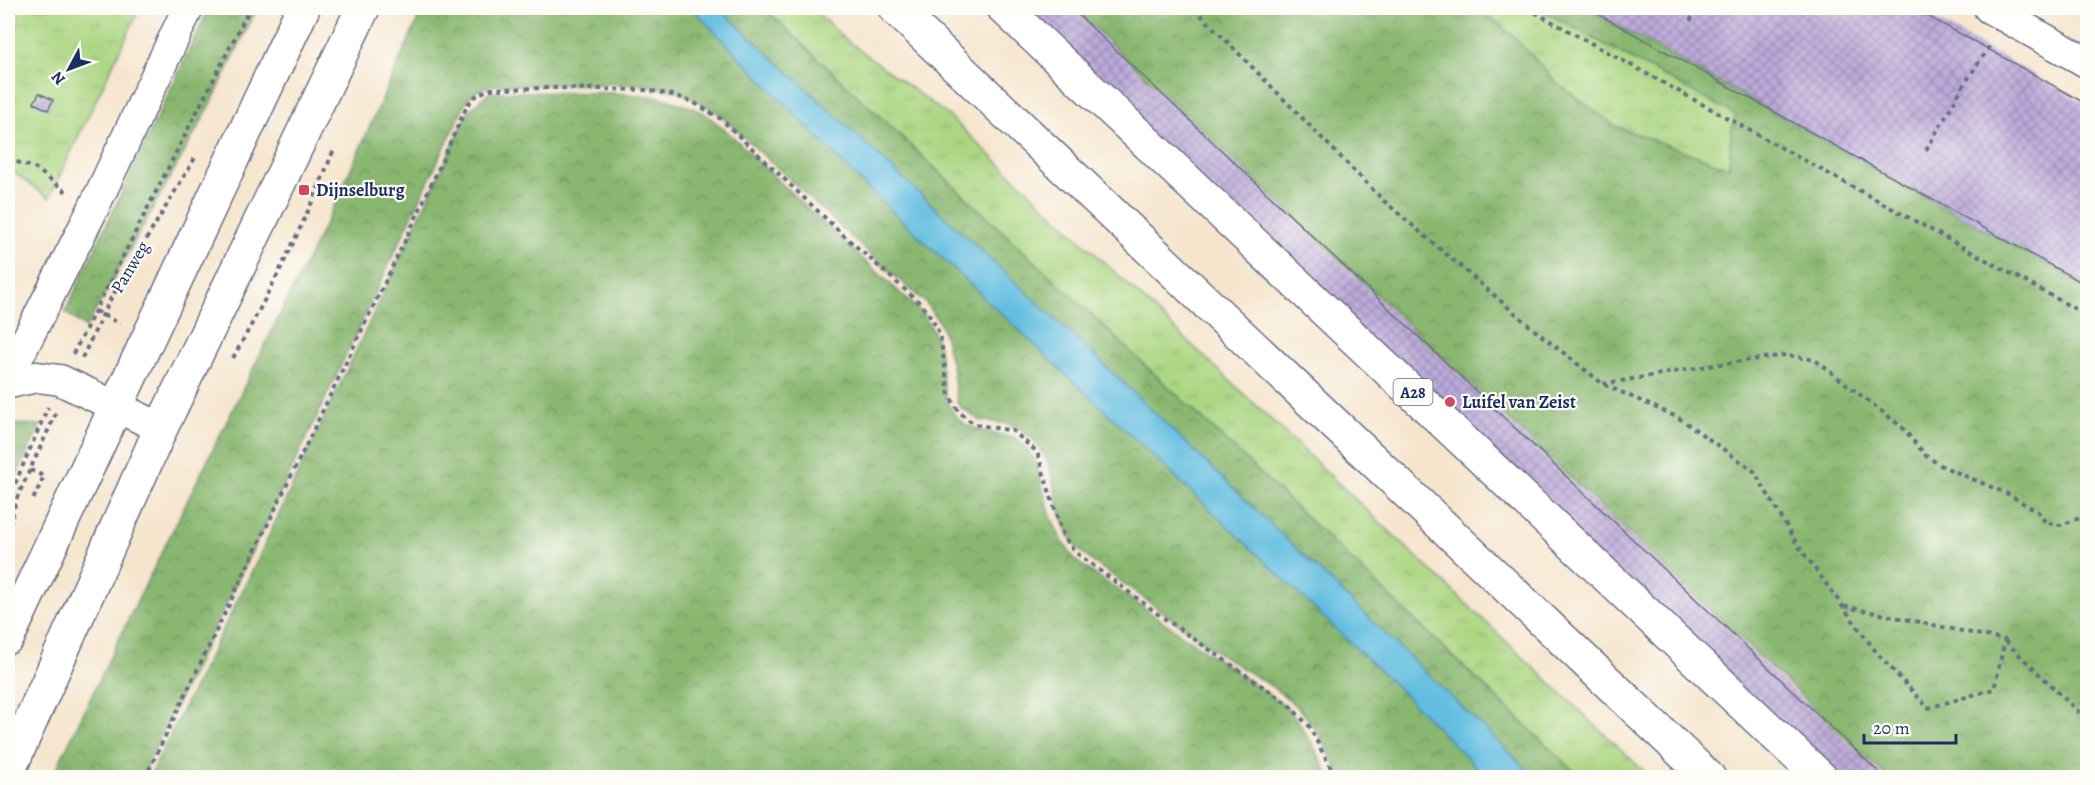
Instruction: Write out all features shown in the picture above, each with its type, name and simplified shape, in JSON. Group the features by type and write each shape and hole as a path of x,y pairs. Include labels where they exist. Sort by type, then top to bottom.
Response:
{"main road":[{"path":"8,637 114,406 303,8"},
{"path":"8,772 161,428 363,8"},
{"path":"895,8 1709,777"},
{"name":"A28","path":"1004,8 1821,777"}],"street":[{"path":"161,428 65,382 37,378 10,383 10,373 92,211 188,8"},
{"path":"1989,8 2088,63"}],"path":[{"path":"8,500 250,8"},
{"path":"1194,8 1384,201 1528,324 1603,384 1679,418 1754,471 1797,544 1842,606 1876,652 1928,708 1994,689 2005,640"},
{"path":"1527,8 2088,316"},
{"path":"1690,21 1698,8"},
{"path":"1926,150 1963,86 1987,52"},
{"path":"145,777 405,242 468,104 478,94 490,89 554,87 645,90 673,95 693,102 721,119 840,232 920,303 931,317 940,335 949,395 959,412 974,424 1013,431 1037,452 1063,535 1074,551 1176,627 1288,704 1309,726 1336,777"},
{"name":"Panweg","path":"8,534 16,500 65,382 110,300 196,156"},
{"path":"8,159 35,168 92,211"},
{"path":"1603,384 1714,364 1786,355 1815,360 1902,427 1926,456 1942,466 2008,494 2038,512 2046,523 2061,525 2088,516"},
{"path":"30,469 44,476 33,500"},
{"path":"1842,606 2005,640 2088,721"}],"green space":[{"path":"16,8 140,8 49,198 8,168 8,49 20,20"},
{"path":"209,8 257,8 211,104 86,328 65,312"},
{"path":"423,8 764,8 1580,777 1341,777 1319,734 1293,703 1274,688 1233,663 1077,548 1069,536 1060,511 1049,464 1034,440 1019,428 1009,424 979,420 960,407 944,334 926,303 874,258 717,112 678,91 637,84 496,85 480,90 467,100 271,513 141,777 52,778 336,202"},
{"path":"764,8 812,8 845,39 949,116 1650,777 1580,777"},
{"path":"1073,8 1468,8 1496,22 1514,37 1558,84 1615,126 1729,168 1731,131 1736,115 1537,8 1586,8 2087,286 2087,777 1887,777"},
{"path":"1468,8 1537,8 1737,115 1731,131 1729,168 1615,126 1558,84 1514,37 1496,22"},
{"path":"496,92 613,93 660,97 704,113 730,134 921,312 936,339 945,394 954,414 961,422 971,427 1016,438 1028,450 1037,465 1055,527 1076,561 1284,705 1304,730 1330,777 149,777 253,569 469,111 487,94"},
{"path":"8,424 41,425 9,491 8,500"}],"water":[{"path":"692,8 719,8 1091,352 1535,777 1487,777 1481,772 1398,688 864,185"}],"building":[{"name":"Luifel van Zeist","path":"995,8 1071,8 1885,778 1810,778"},
{"path":"1587,8 1913,8 1990,50 2088,105 2088,286"},
{"path":"39,93 53,100 48,110 34,103"}],"place":[{"name":"Dijnselburg","path":"304,190"},
{"name":"Luifel van Zeist","path":"1450,402"}]}
